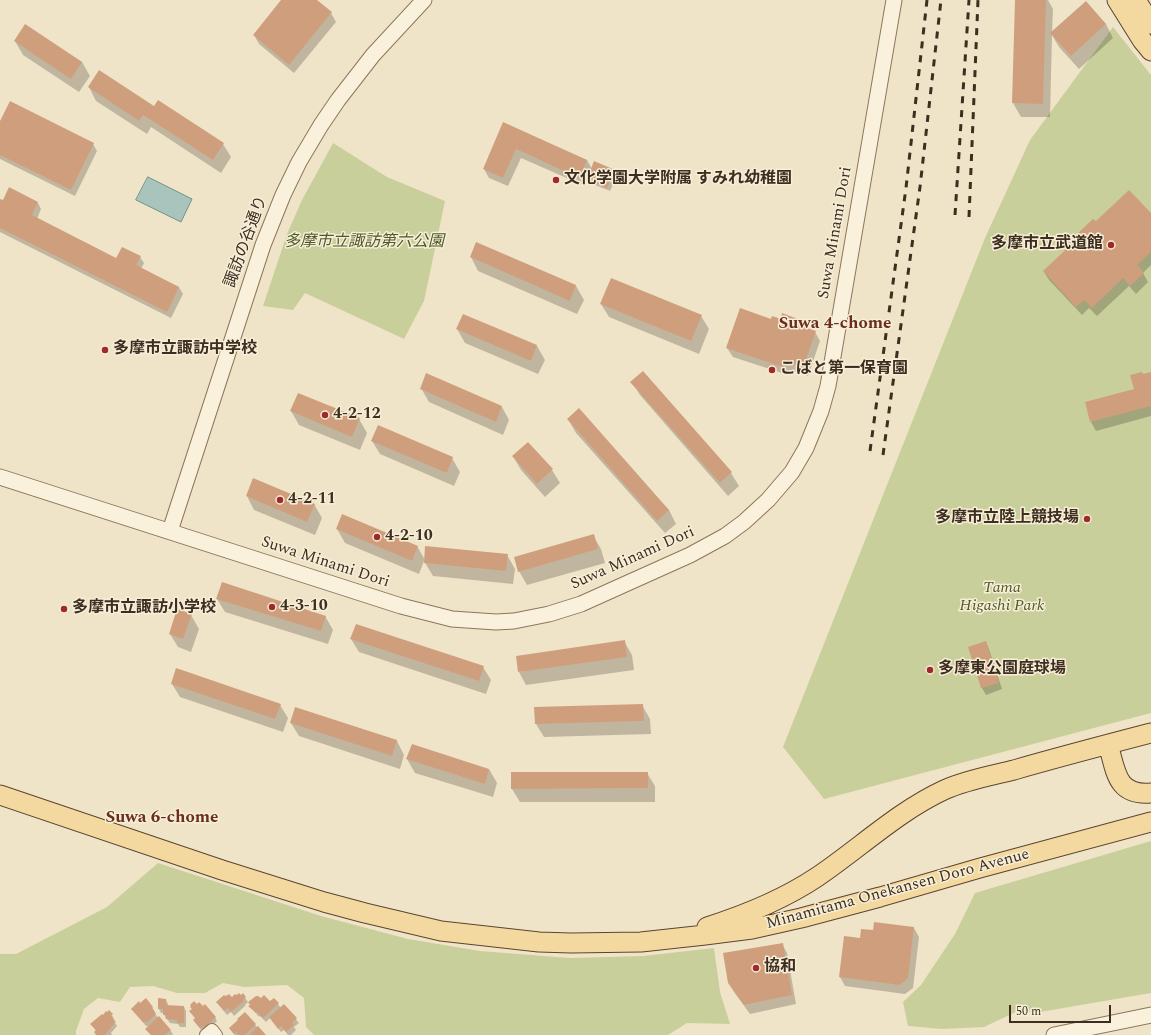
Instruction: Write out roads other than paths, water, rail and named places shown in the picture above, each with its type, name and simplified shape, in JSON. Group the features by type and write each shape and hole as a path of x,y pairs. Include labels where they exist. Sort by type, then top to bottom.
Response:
{"main road":[{"path":"1116,0 1151,51"},
{"path":"1136,0 1151,24"},
{"name":"Minamitama Onekansen Doro Avenue","path":"641,942 688,932 719,923 783,897 817,877 892,821 927,799 964,782 1151,733"},
{"path":"1108,744 1119,779 1126,788 1141,794 1151,793"},
{"name":"Minamitama Onekansen Doro Avenue","path":"0,795 222,870 324,902 407,923 441,931 539,942 602,944 641,942 752,929 801,918 880,897 980,868 1151,822"}],"street":[{"name":"諏訪の谷通り","path":"170,531 263,245 283,195 299,162 338,100 373,55 424,0"},
{"name":"Suwa Minami Dori","path":"0,477 387,602 452,620 496,622 514,621 549,614 582,604 690,555 725,536 744,522 768,500 792,472 806,448 821,411 828,386 894,0"},
{"path":"1054,1035 1151,1015"},
{"path":"206,1035 212,1030 216,1035"}],"water":[{"path":"148,177 192,199 181,222 136,200"}],"railway":[{"path":"870,451 906,188 927,0"},
{"path":"883,455 920,187 941,0"},
{"path":"955,215 969,0"},
{"path":"969,217 978,0"}],"place":[{"name":"文化学園大学附属 すみれ幼稚園","path":"556,180"},
{"name":"多摩市立武道館","path":"1111,245"},
{"name":"多摩市立諏訪中学校","path":"105,350"},
{"name":"こばと第一保育園","path":"772,370"},
{"name":"4-2-12","path":"325,415"},
{"name":"4-2-11","path":"280,500"},
{"name":"多摩市立陸上競技場","path":"1087,519"},
{"name":"4-2-10","path":"377,537"},
{"name":"4-3-10","path":"272,607"},
{"name":"多摩市立諏訪小学校","path":"64,609"},
{"name":"多摩東公園庭球場","path":"930,670"},
{"name":"協和","path":"756,968"}],"district":[{"name":"Suwa 4-chome","path":"835,325"},
{"name":"Suwa 6-chome","path":"162,819"}],"park label":[{"name":"多摩市立諏訪第六公園","path":"364,243"},
{"name":"Tama Higashi Park","path":"1002,598"}]}
